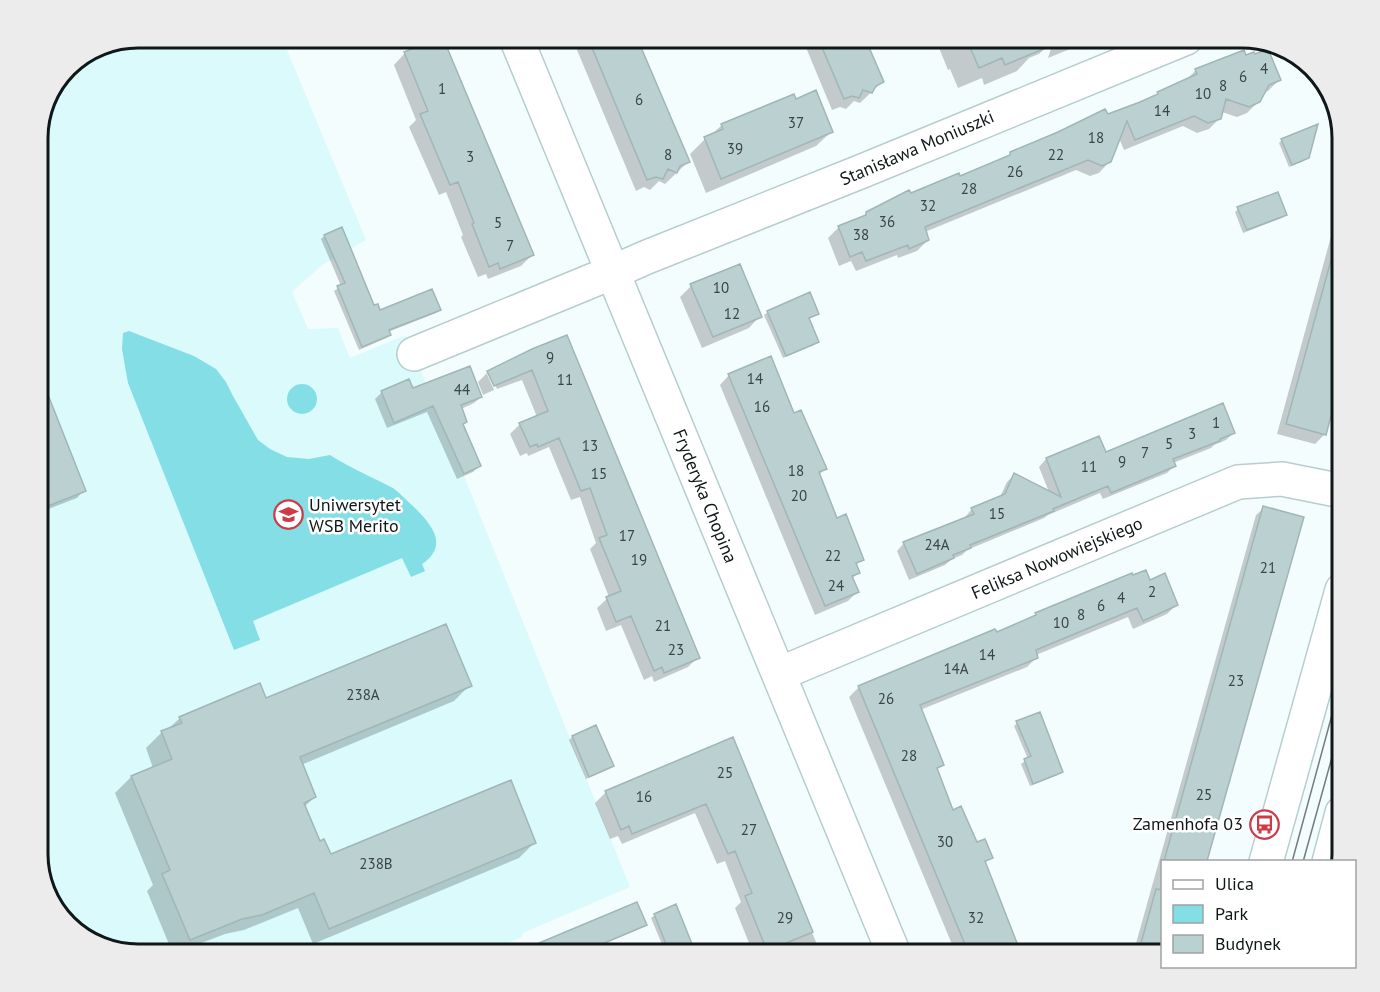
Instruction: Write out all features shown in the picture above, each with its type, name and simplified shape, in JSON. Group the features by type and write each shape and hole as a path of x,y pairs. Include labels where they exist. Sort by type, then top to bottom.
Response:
{"street":[{"name":"Fryderyka Chopina","path":"520,48 890,944"},
{"name":"Stanisława Moniuszki","path":"414,354 1162,48"},
{"name":"Feliksa Nowowiejskiego","path":"779,674 1238,482 1282,479 1332,489"},
{"path":"1266,860 1332,626"}],"shaded area":[{"name":"Uniwersytet WSB Merito","path":"138,48 286,48 366,240 322,265 292,292 308,329 338,328 350,358 406,335 630,887 523,933 522,937 505,944 126,943 98,935 83,925 70,913 55,889 48,860 48,132 51,114 63,88 74,74 103,55"}],"green space":[{"path":"129,331 194,356 216,369 226,382 258,440 270,449 287,457 309,459 330,455 396,490 420,514 435,535 435,549 422,564 425,571 411,577 402,558 253,621 260,640 234,650 128,383 122,349 123,333"},
{"path":"302,384 313,388 317,399 313,410 302,414 291,410 287,399 291,388"}],"building":[{"path":"414,48 447,48 534,255 500,269 498,263 489,267 458,182 450,185 420,114 428,111 404,52"},
{"path":"592,48 641,48 690,162 680,166 677,173 668,169 663,179 656,177 647,180"},
{"path":"822,48 869,48 884,82 876,86 872,93 863,90 859,98 852,96 844,99"},
{"path":"970,48 1046,48 1005,65 1002,58 979,68"},
{"path":"1244,50 1246,55 1254,52 1255,54 1263,51 1270,53 1281,80 1269,85 1260,102 1249,107 1226,99 1221,119 1208,123 1194,116 1135,140 1127,121 1111,162 1102,166 1088,160 925,227 929,240 909,249 908,245 866,261 862,252 850,257 838,226 866,215 866,212 909,190 911,193 959,173 960,176 1010,155 1010,152 1105,109 1108,114 1140,102 1197,74 1195,69"},
{"path":"816,90 833,132 721,179 704,137 723,129 721,124 794,94 796,99"},
{"path":"1318,124 1309,158 1292,165 1281,139"},
{"path":"1278,192 1287,215 1247,230 1237,207"},
{"path":"342,227 374,305 378,304 380,310 432,289 441,310 389,330 391,335 362,347 337,286 345,283 324,235"},
{"path":"1332,257 1332,412 1326,435 1286,424"},
{"path":"740,264 762,317 713,337 690,284"},
{"path":"810,292 819,314 809,318 819,342 786,356 767,311"},
{"path":"567,335 700,658 664,673 662,667 654,671 631,616 616,622 606,597 621,591 599,538 607,535 590,488 581,491 559,438 538,447 537,444 530,447 519,423 548,411 532,370 494,386 487,371"},
{"path":"771,356 794,413 801,410 827,469 819,472 837,518 846,514 864,560 856,563 860,573 852,576 859,592 825,606 728,374"},
{"path":"470,366 482,397 461,405 467,422 463,424 481,466 464,474 433,406 394,423 381,391 409,379 413,388"},
{"path":"48,395 86,491 48,506"},
{"path":"1223,403 1235,433 1173,459 1176,466 1111,493 1108,486 1079,498 1053,509 1054,511 970,545 971,548 953,555 954,558 917,574 903,542 974,514 971,508 1005,494 1014,473 1061,497 1046,458 1099,436 1106,452"},
{"path":"1263,506 1304,517 1207,860 1164,860"},
{"path":"1146,570 1150,580 1165,573 1178,605 1143,621 1137,608 1036,650 1038,658 920,705 944,765 937,768 953,810 961,806 977,842 985,839 993,858 985,861 1017,944 965,944 858,686 995,629 997,632 1036,615 1035,613 1132,573 1133,575"},
{"path":"446,624 472,686 300,757 316,797 304,803 320,841 324,839 331,854 511,780 536,843 329,929 314,893 262,915 242,919 190,940 162,874 170,870 131,776 172,759 161,731 182,723 179,717 260,683 266,698"},
{"path":"1040,712 1063,772 1033,784 1024,759 1031,756 1016,721"},
{"path":"596,725 614,766 589,777 572,736"},
{"path":"733,737 813,932 784,944 764,944 745,896 752,893 735,851 728,854 706,804 632,834 629,826 621,830 605,791"},
{"path":"1156,889 1161,890 1161,944 1141,944"},
{"path":"637,902 647,925 602,944 537,944"},
{"path":"676,904 692,944 666,944 654,914"}],"tram line":[{"path":"1293,860 1332,715"},
{"path":"1304,860 1332,757"}],"place":[{"name":"Uniwersytet WSB Merito","path":"288,515"},
{"name":"Zamenhofa 03","path":"1264,824"}]}
